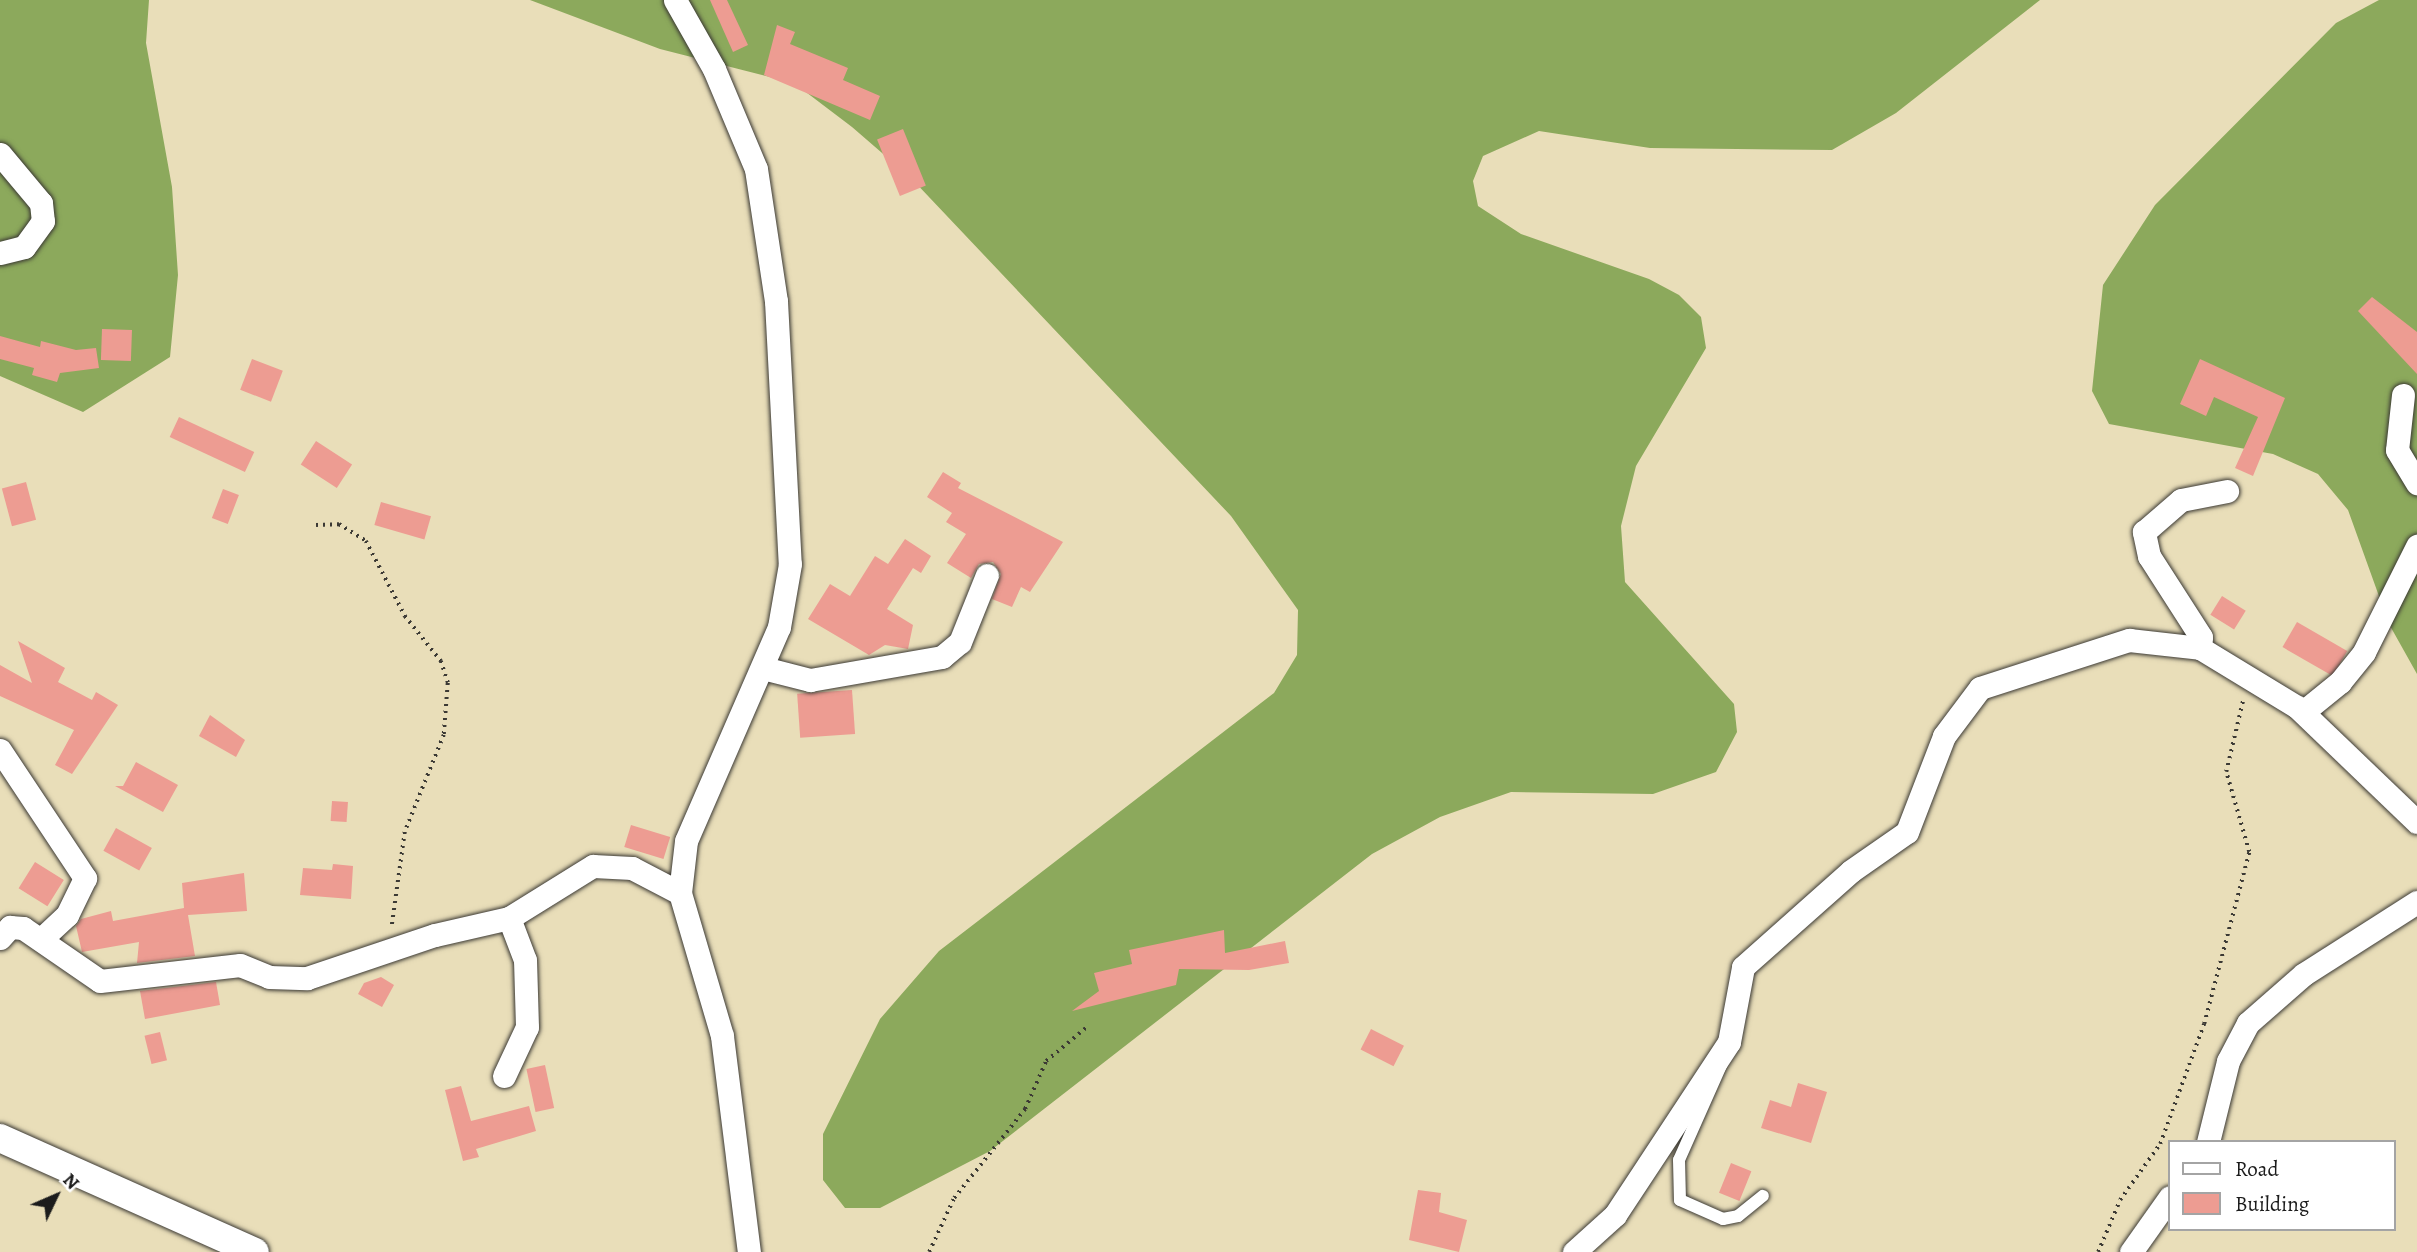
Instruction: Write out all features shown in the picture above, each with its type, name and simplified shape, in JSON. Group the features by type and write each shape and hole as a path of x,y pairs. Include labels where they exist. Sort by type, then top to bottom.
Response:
{"street":[{"path":"675,0 714,69 755,169 776,302 790,564 779,627 686,841 680,893 722,1036 748,1252"},
{"path":"0,155 41,203 43,221 24,247 0,253"},
{"path":"2403,395 2397,450 2417,483"},
{"path":"2200,648 2201,636 2150,556 2144,532 2181,500 2227,491"},
{"path":"2303,712 2340,682 2364,652 2417,546"},
{"path":"763,668 810,680 942,657 960,642 987,575"},
{"path":"1574,1252 1615,1215 1721,1055 1734,1029 1743,967 1851,871 1907,832 1944,736 1980,688 2129,640 2200,648 2249,675 2303,712 2417,822"},
{"path":"0,750 85,878 68,915 41,939"},
{"path":"0,939 14,927 41,939 71,965 107,982 240,965 269,977 307,978 394,952 435,935 509,918 593,866 632,868 680,893"},
{"path":"2208,1140 2228,1061 2248,1023 2304,974 2417,902"},
{"path":"504,1076 527,1027 525,960 509,918"},
{"path":"0,1138 255,1252"},
{"path":"2131,1252 2168,1200"}],"lane":[{"path":"1721,1055 1719,1079 1679,1160 1676,1186 1692,1209 1723,1219 1738,1216 1763,1196"}],"path":[{"path":"316,525 339,524 366,541 405,616 441,661 448,683 444,735 405,832 392,922 394,952"},
{"path":"2098,1252 2120,1200 2160,1144 2204,1024 2249,852 2226,772 2249,675"},
{"path":"929,1252 954,1198 1025,1109 1046,1061 1088,1026"}],"green space":[{"path":"0,0 149,0 146,43 172,187 178,275 170,357 83,412 0,376"},
{"path":"530,0 2040,0 1896,113 1832,150 1650,148 1539,131 1483,156 1473,181 1478,206 1521,234 1649,279 1679,295 1701,317 1706,348 1636,466 1621,526 1625,582 1734,704 1737,732 1716,772 1653,794 1511,792 1440,817 1372,854 990,1151 880,1208 845,1208 823,1180 823,1134 880,1019 939,951 1274,693 1297,655 1298,610 1231,516 911,178 852,127 794,83 660,49"},
{"path":"2379,0 2417,0 2417,674 2389,624 2348,510 2318,474 2273,454 2109,424 2092,391 2103,285 2155,205 2336,23"}],"building":[{"path":"710,0 727,0 748,45 733,52"},
{"path":"777,25 795,32 790,44 848,68 843,80 880,96 870,120 764,75"},
{"path":"903,129 926,186 900,196 877,139"},
{"path":"2372,297 2417,332 2417,374 2358,311"},
{"path":"102,329 132,330 131,361 101,360"},
{"path":"0,336 40,347 41,341 76,350 96,348 99,368 60,373 57,382 32,375 34,368 0,359"},
{"path":"252,359 283,371 271,402 240,390"},
{"path":"2200,359 2285,398 2253,476 2235,468 2258,417 2214,397 2206,416 2180,404"},
{"path":"179,417 254,452 245,472 170,437"},
{"path":"316,441 352,464 337,488 301,464"},
{"path":"943,472 961,483 958,488 1063,542 1030,592 1021,587 1012,607 992,599 1001,574 993,562 979,564 971,578 947,563 966,534 946,522 952,513 927,497"},
{"path":"26,482 36,520 12,526 2,488"},
{"path":"223,489 239,495 228,524 212,518"},
{"path":"381,502 431,516 424,539 374,525"},
{"path":"905,539 931,556 921,573 913,568 887,609 913,625 908,649 885,645 869,655 808,619 830,584 850,596 875,556 888,564"},
{"path":"2222,596 2246,611 2234,629 2210,615"},
{"path":"2297,622 2347,651 2333,676 2282,647"},
{"path":"18,641 65,668 58,682 92,700 96,692 118,705 72,774 55,765 74,730 0,696 0,665 32,683"},
{"path":"852,690 855,734 800,738 797,694"},
{"path":"210,715 245,740 236,757 199,736"},
{"path":"136,762 178,785 163,812 115,786 123,786"},
{"path":"332,801 348,802 347,822 331,821"},
{"path":"631,825 670,837 663,859 624,847"},
{"path":"116,828 152,848 139,871 103,851"},
{"path":"35,862 64,880 47,906 19,888"},
{"path":"333,864 353,866 351,899 300,895 303,868 332,870"},
{"path":"244,873 247,911 188,915 195,956 137,963 139,942 82,952 76,926 81,919 111,911 113,921 184,908 182,883"},
{"path":"1224,930 1225,953 1285,941 1289,963 1249,970 1179,969 1176,985 1072,1011 1099,991 1094,973 1132,964 1129,950"},
{"path":"381,977 394,985 382,1007 358,994 364,983"},
{"path":"216,982 220,1005 145,1019 140,991"},
{"path":"1371,1029 1404,1046 1394,1066 1361,1049"},
{"path":"160,1032 167,1060 151,1064 144,1036"},
{"path":"545,1065 554,1108 536,1112 526,1069"},
{"path":"1798,1083 1827,1092 1811,1143 1761,1128 1770,1100 1791,1107"},
{"path":"461,1086 471,1121 529,1106 536,1131 476,1149 479,1157 463,1161 445,1090"},
{"path":"1731,1163 1751,1171 1739,1201 1719,1193"},
{"path":"1418,1190 1441,1193 1439,1212 1467,1220 1459,1252 1409,1240"}]}
